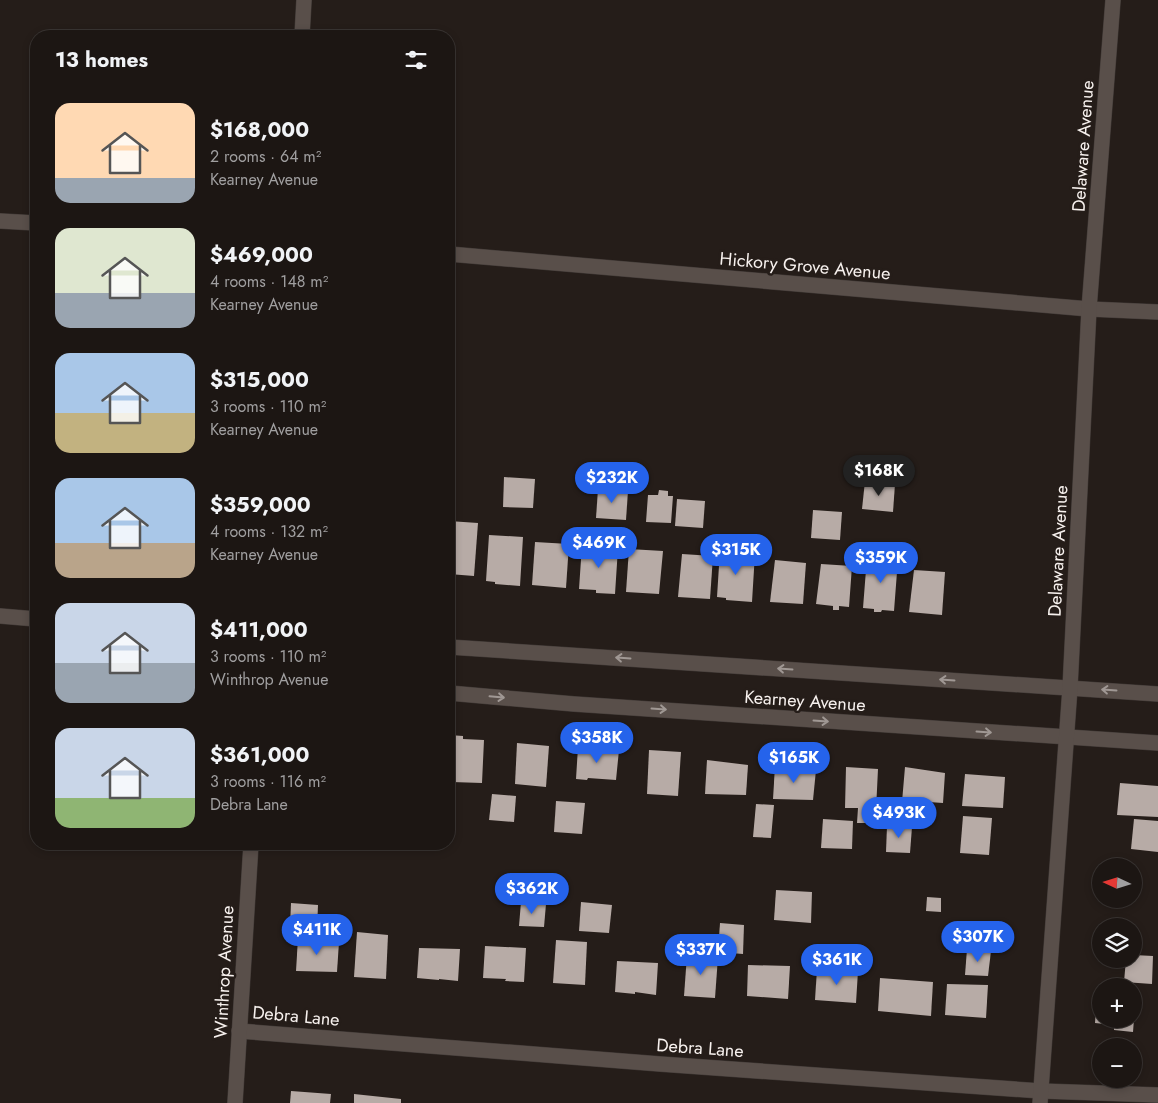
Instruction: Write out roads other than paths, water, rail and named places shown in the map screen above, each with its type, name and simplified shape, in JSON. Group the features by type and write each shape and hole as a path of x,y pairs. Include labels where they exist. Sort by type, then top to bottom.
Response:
{"street":[{"path":"302,30 304,0"},
{"name":"Delaware Avenue","path":"1041,1097 1070,688 1089,309 1113,0"},
{"path":"0,221 30,223"},
{"name":"Hickory Grove Avenue","path":"455,255 1089,309 1158,312"},
{"path":"0,616 30,618"},
{"name":"Kearney Avenue","path":"455,646 1158,694"},
{"name":"Kearney Avenue","path":"455,693 584,704 1158,743"},
{"name":"Winthrop Avenue","path":"235,1103 251,850"},
{"name":"Debra Lane","path":"239,1031 660,1064 1041,1097 1158,1095"}]}
